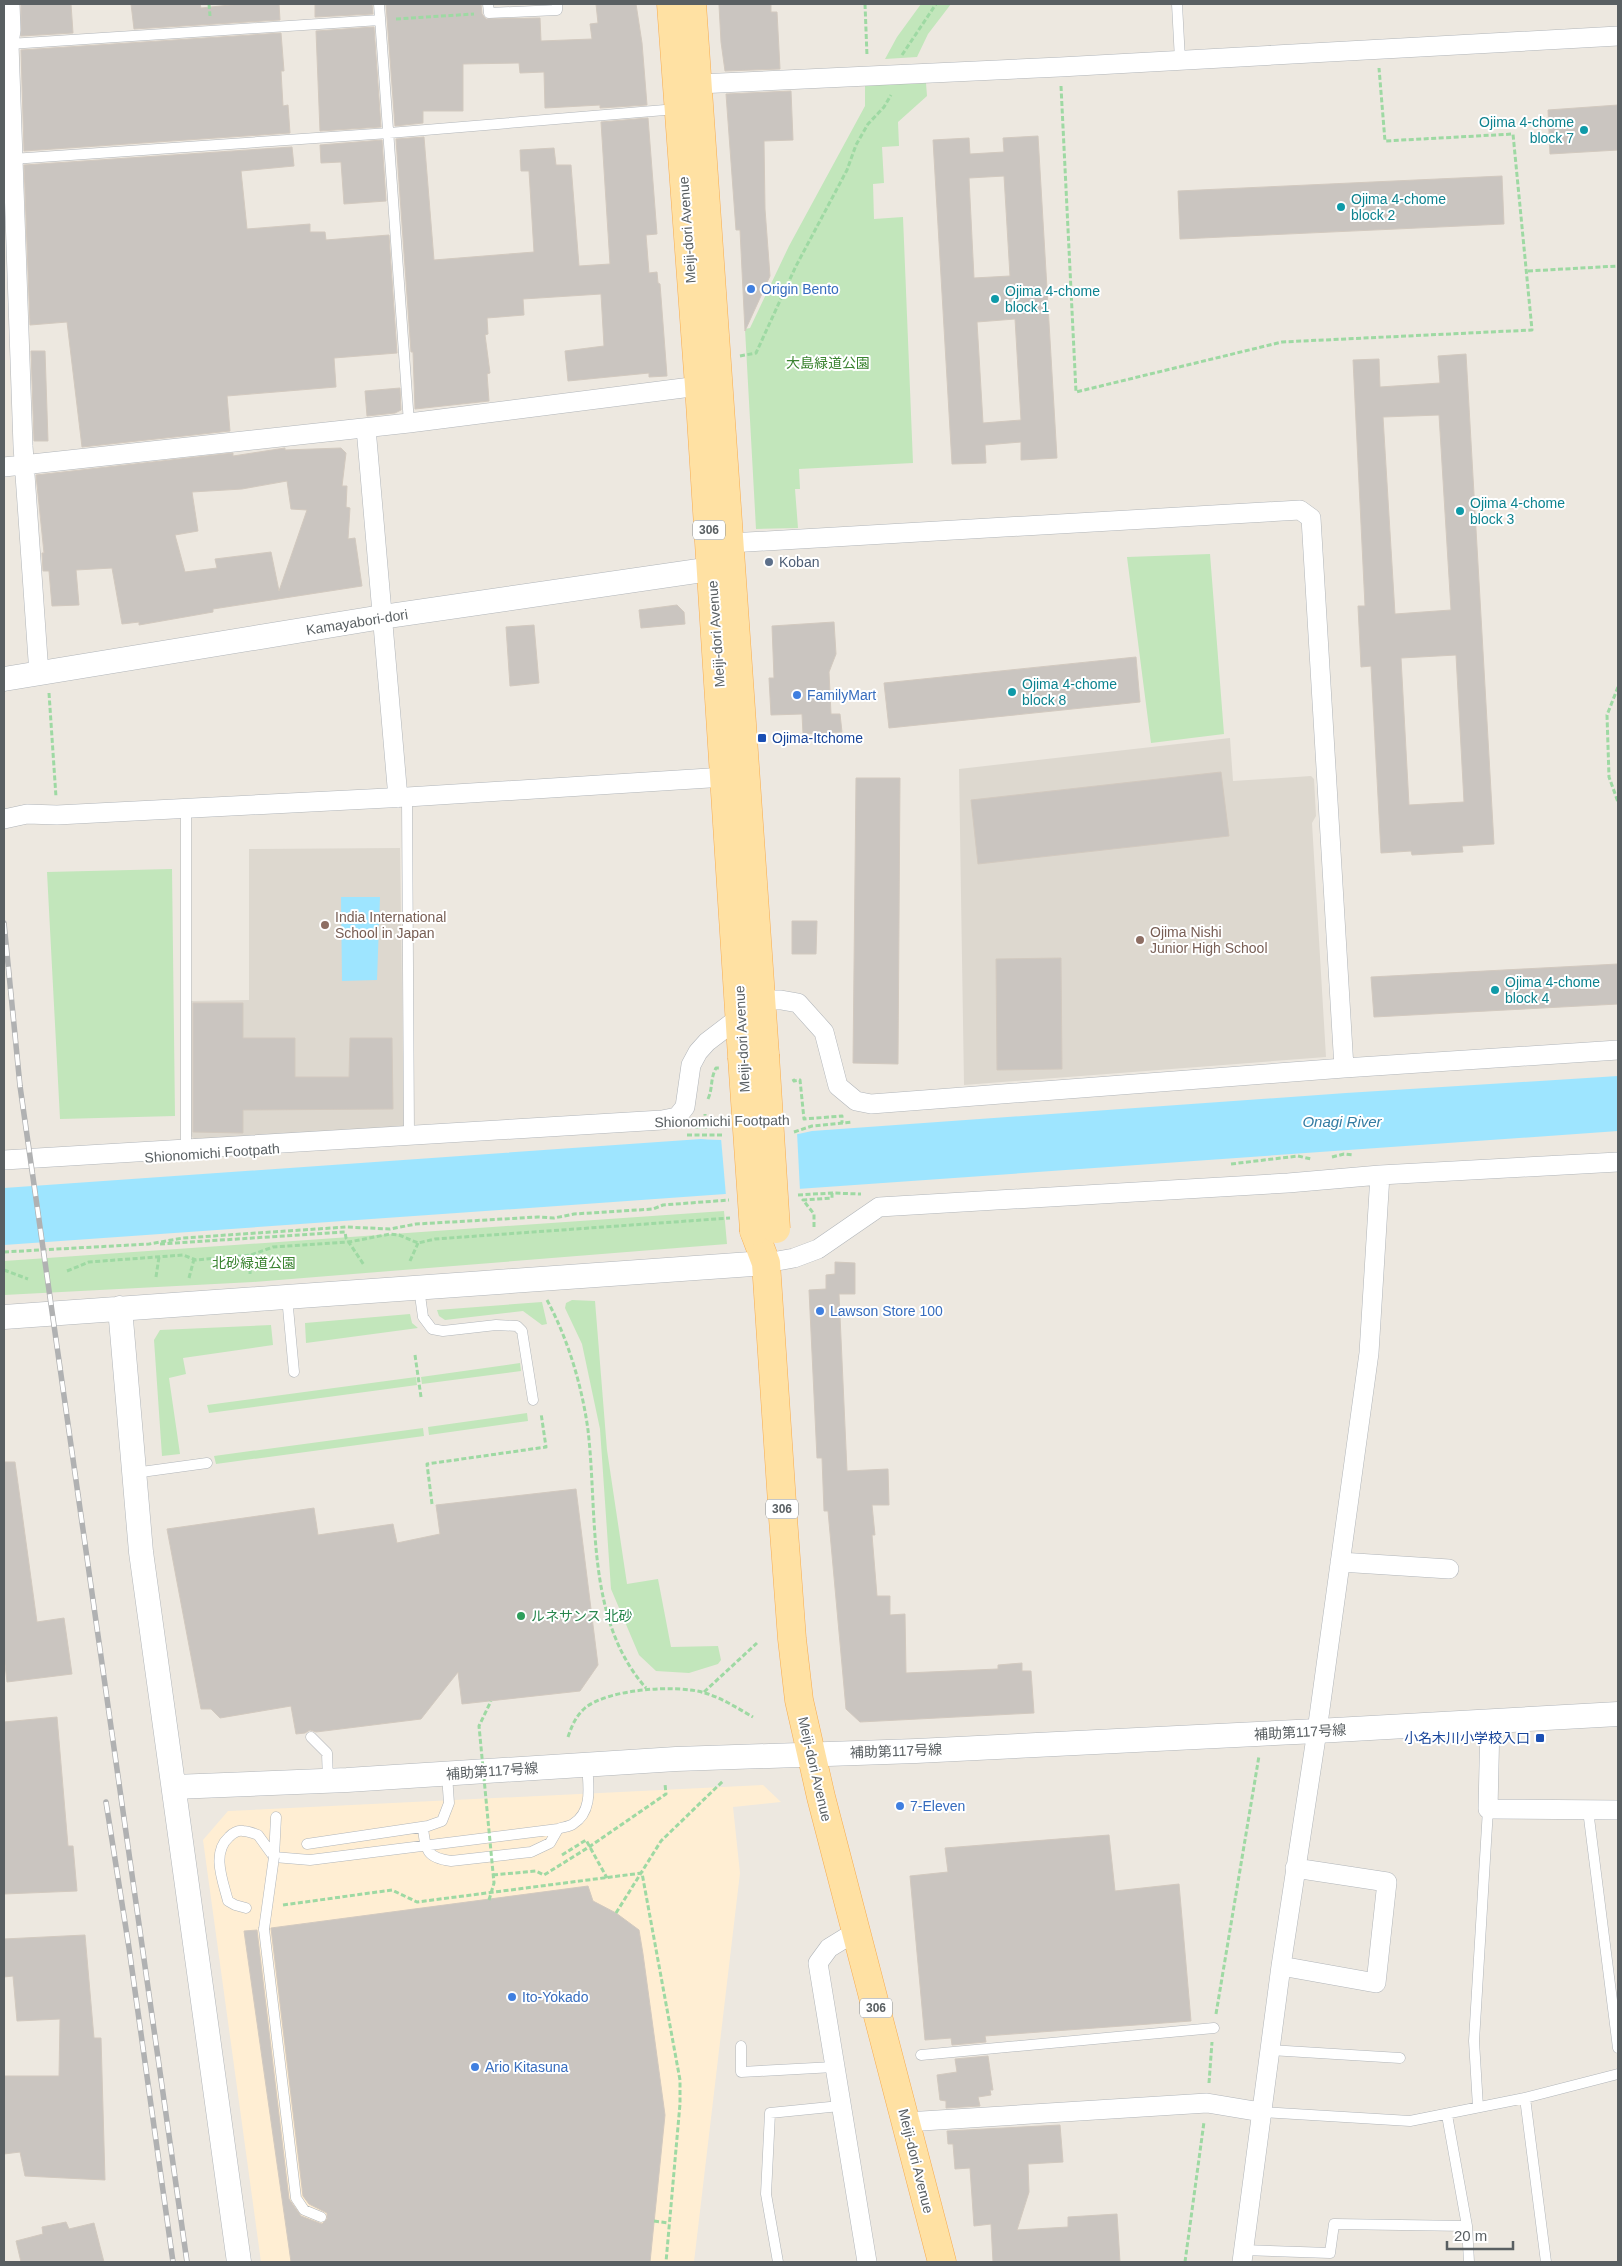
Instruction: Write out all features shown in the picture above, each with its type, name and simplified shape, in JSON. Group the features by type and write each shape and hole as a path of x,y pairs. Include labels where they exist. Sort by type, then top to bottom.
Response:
{"main road":[{"name":"Meiji-dori Avenue","path":"671,4 699,386 754,1226 766,1263 792,1639 799,1700 810,1753 855,1932 942,2262"},
{"name":"Meiji-dori Avenue","path":"692,4 762,1000 744,1060"}],"street":[{"path":"10,4 11,30 9,44 12,159 24,465 44,674"},
{"path":"678,109 698,84 1060,67 1618,36"},
{"path":"4,467 409,423 699,386"},
{"path":"366,428 382,617 403,797"},
{"path":"711,569 730,543 1300,510 1311,518 1344,1068"},
{"name":"Kamayabori-dori","path":"4,679 44,674 382,617 711,569"},
{"path":"4,819 27,814 56,815 403,797 725,777"},
{"path":"4,1160 662,1120 677,1117 685,1107 691,1065 698,1052 707,1042 741,1018 762,1000 781,1000 798,1003 824,1032 838,1086 856,1101 872,1104 1344,1068 1618,1050"},
{"path":"4,1317 766,1263 794,1258 818,1249 879,1207 1618,1162"},
{"path":"1242,2256 1269,2050 1317,1731 1369,1353 1380,1175"},
{"path":"120,1308 141,1552 238,2262"},
{"path":"1340,1562 1449,1569"},
{"name":"補助第117号線","path":"174,1786 328,1781 447,1775 587,1764 1259,1734 1618,1714"},
{"path":"1490,1722 1488,1808 1618,1810"},
{"path":"1281,1966 1376,1983 1387,1882 1295,1868"},
{"path":"855,1932 829,1948 818,1963 867,2262"},
{"path":"906,2122 1207,2103 1261,2112"}],"lane":[{"path":"379,4 409,423"},
{"path":"488,9 557,10 556,4"},
{"path":"1177,4 1180,60"},
{"path":"9,44 380,20"},
{"path":"12,159 388,133 678,109"},
{"path":"403,797 409,1136"},
{"path":"186,808 186,1149"},
{"path":"419,1288 423,1317 432,1328 443,1332 496,1324 517,1326 522,1331 532,1400"},
{"path":"287,1297 294,1372"},
{"path":"134,1474 207,1463"},
{"path":"311,1737 327,1754 328,1781"},
{"path":"246,1908 228,1901 220,1869 220,1849 225,1840 234,1832 242,1830 258,1835 274,1857 310,1860 558,1829 574,1824 586,1808 589,1799 587,1764"},
{"path":"307,1844 423,1827 442,1821 448,1811 449,1803 447,1775"},
{"path":"1478,2107 1474,2041 1488,1808"},
{"path":"1588,1810 1618,2048"},
{"path":"276,1817 274,1857 264,1928 296,2198 304,2210 321,2217"},
{"path":"423,1827 426,1846 430,1855 438,1859 451,1861 531,1852 550,1843 558,1829"},
{"path":"920,2056 1214,2028"},
{"path":"741,2046 741,2072 834,2067"},
{"path":"1269,2050 1400,2058"},
{"path":"1261,2112 1410,2121 1525,2098 1618,2074"},
{"path":"1525,2098 1546,2262"},
{"path":"778,2262 766,2194 770,2114 840,2106"},
{"path":"1447,2115 1467,2226 1470,2262"},
{"path":"1242,2256 1330,2253 1334,2224 1467,2226"}],"path":[{"path":"865,4 868,76"},
{"path":"901,58 936,4"},
{"path":"380,20 488,9"},
{"path":"1060,67 1076,392 1282,342 1532,330 1528,271 1513,134 1385,142 1378,50"},
{"path":"736,356 756,353 796,266 847,170 856,146 868,124 884,107 893,92"},
{"path":"1528,271 1618,266"},
{"path":"44,674 56,815"},
{"path":"1618,687 1607,715 1609,777 1618,802"},
{"path":"704,1105 712,1090 711,1076 716,1068 744,1060"},
{"path":"800,1080 804,1119 842,1116 842,1123"},
{"name":"Shionomichi Footpath","path":"788,1132 857,1120"},
{"path":"706,1122 706,1127"},
{"name":"Shionomichi Footpath","path":"684,1136 729,1135"},
{"path":"1325,1159 1344,1154 1354,1155"},
{"path":"1226,1164 1298,1156 1314,1160"},
{"path":"815,1233 814,1214 803,1200 832,1198 832,1193"},
{"path":"797,1195 832,1193 865,1195"},
{"path":"149,1244 183,1238 346,1226 390,1230 416,1224 538,1217 554,1218 574,1214 653,1209 663,1204 730,1200"},
{"path":"67,1271 90,1262 183,1255 194,1259 251,1255 273,1247 349,1242 390,1234 399,1235 418,1243 435,1239 754,1226"},
{"path":"4,1252 346,1232 349,1242 364,1265"},
{"path":"410,1261 418,1243"},
{"path":"250,1274 251,1255"},
{"path":"156,1277 159,1257"},
{"path":"189,1278 194,1259"},
{"path":"4,1270 28,1279"},
{"path":"544,1294 560,1323 583,1402 588,1429 603,1599 614,1635 634,1674 646,1688"},
{"path":"415,1355 421,1397"},
{"path":"432,1504 427,1464 546,1447 540,1408"},
{"path":"704,1692 757,1643"},
{"path":"568,1737 573,1722 586,1707 610,1697 646,1688 704,1692 753,1717"},
{"path":"489,1900 494,1883 479,1726 491,1701"},
{"path":"1185,2262 1207,2103 1214,2028 1260,1752 1259,1734"},
{"path":"616,1913 661,1841 723,1781"},
{"path":"493,1875 536,1871 544,1875 589,1847 666,1794 666,1784"},
{"path":"586,1840 607,1878"},
{"path":"276,1905 392,1890 417,1902 642,1874"},
{"path":"642,1874 680,2080 666,2262"},
{"path":"654,2221 669,2223"}],"shaded area":[{"name":"Ojima Nishi Junior High School","path":"1230,738 1233,781 1311,776 1314,779 1316,816 1312,823 1326,1057 964,1085 959,769"},
{"name":"India International School in Japan","path":"400,848 404,1126 195,1140 190,1135 190,1001 249,1000 249,849"},
{"name":"Ario Kitasuna","path":"763,1785 781,1802 733,1807 740,1873 694,2262 261,2262 203,1840 228,1811"}],"green space":[{"path":"921,4 951,4 928,34 917,57 885,59 897,37"},
{"name":"大島緑道公園","path":"926,83 927,96 898,122 899,146 882,147 884,183 873,184 874,219 903,217 913,463 799,469 800,489 795,489 798,528 756,529 745,329 750,328 789,246 865,106 865,85"},
{"path":"1210,554 1224,734 1151,743 1127,557"},
{"path":"172,869 175,1116 60,1119 47,872"},
{"name":"北砂緑道公園","path":"724,1211 727,1244 253,1282 4,1295 4,1261"},
{"path":"572,1300 595,1301 607,1450 627,1584 658,1579 671,1647 718,1646 721,1660 718,1664 689,1673 656,1671 639,1655 611,1589 600,1429 582,1344 565,1308 566,1303"},
{"path":"542,1302 547,1324 542,1325 523,1311 445,1320 439,1316 437,1310"},
{"path":"410,1314 412,1323 418,1328 306,1343 305,1323"},
{"path":"271,1325 273,1345 183,1358 186,1374 169,1378 180,1454 162,1456 154,1340 160,1330"},
{"path":"520,1363 521,1371 422,1384 421,1377"},
{"path":"416,1377 417,1385 209,1413 207,1405"},
{"path":"527,1413 528,1421 429,1435 428,1427"},
{"path":"423,1428 424,1436 216,1464 214,1456"}],"water":[{"path":"341,897 380,897 377,980 342,981"},
{"name":"Onagi River","path":"1618,1076 1618,1131 4,1245 4,1188 701,1139 757,1139 812,1131 1346,1093"}],"pier":[{"path":"797,1132 800,1191 726,1196 721,1138"}],"building":[{"path":"21,4 71,4 73,33 21,36"},
{"path":"131,4 200,4 201,8 240,4 279,4 280,20 134,29"},
{"path":"315,4 372,4 373,14 315,17"},
{"path":"386,4 481,4 482,14 486,19 540,18 541,41 592,39 590,24 598,23 596,4 636,4 642,43 647,105 600,108 600,105 545,108 544,72 520,73 519,63 463,64 463,111 423,111 423,123 395,126"},
{"path":"768,4 771,5 771,12 777,12 780,69 725,71 719,5"},
{"path":"374,27 381,127 320,131 316,31"},
{"path":"281,33 284,71 281,71 283,106 288,105 290,133 24,151 21,50"},
{"path":"791,91 793,140 764,141 765,209 770,276 745,331 740,230 736,230 726,94"},
{"name":"Ojima 4-chome block 7","path":"1618,105 1618,150 1550,154 1548,110"},
{"path":"648,118 657,234 646,235 649,273 657,272 658,283 660,284 667,376 649,377 649,373 568,381 565,351 604,346 601,294 523,299 524,315 487,318 488,334 485,335 490,373 487,374 489,401 415,409 413,352 411,352 396,139 424,137 434,260 534,252 529,171 521,171 520,150 554,148 556,165 571,165 579,266 610,264 601,122"},
{"name":"Ojima 4-chome block 1","path":"1038,136 1057,458 1021,460 1021,442 985,445 986,463 952,464 933,140 969,138 970,154 1004,152 1003,138","holes":["1004,176 1010,276 974,278 969,178","1015,319 1021,420 983,423 977,322"]},
{"path":"382,140 386,201 344,204 341,162 321,163 320,145"},
{"path":"292,147 294,166 241,171 247,229 310,224 310,232 325,232 326,240 389,235 397,353 334,358 336,387 227,396 230,431 82,447 67,322 30,325 24,165"},
{"name":"Ojima 4-chome block 2","path":"1502,176 1504,224 1180,239 1178,191"},
{"path":"31,351 45,351 48,441 34,441"},
{"name":"Ojima 4-chome block 3","path":"1466,354 1494,844 1462,846 1463,852 1412,855 1411,851 1381,853 1371,666 1361,667 1358,606 1365,606 1353,360 1379,359 1380,387 1440,383 1438,356","holes":["1439,415 1451,610 1395,614 1383,417","1456,655 1464,802 1409,805 1401,658"]},
{"path":"400,388 401,410 395,413 367,416 365,391"},
{"path":"285,448 285,450 341,448 346,453 342,486 347,486 346,507 350,508 348,539 355,538 362,586 213,609 213,612 139,625 139,622 122,624 112,568 76,570 79,605 52,606 49,571 43,571 42,553 44,553 36,475 233,453 233,456","holes":["287,481 291,509 307,510 279,591 271,552 215,559 217,568 185,572 175,535 198,531 192,492 242,489"]},
{"path":"677,605 684,612 685,624 641,628 639,610"},
{"path":"834,622 836,654 829,672 831,714 840,714 842,732 803,734 802,714 771,715 769,678 774,678 772,626"},
{"path":"534,625 539,683 510,686 506,627"},
{"name":"Ojima 4-chome block 8","path":"1136,657 1140,702 889,728 884,683"},
{"path":"1221,772 1229,836 978,864 971,800"},
{"path":"856,778 900,778 898,1064 853,1063"},
{"path":"792,921 817,921 816,954 792,954"},
{"path":"1061,958 1062,1069 997,1070 996,959"},
{"name":"Ojima 4-chome block 4","path":"1618,964 1618,1004 1374,1017 1371,977"},
{"path":"193,1003 243,1003 243,1038 295,1038 295,1077 349,1077 350,1038 392,1038 393,1109 243,1110 243,1133 193,1132"},
{"path":"835,1262 855,1263 855,1294 839,1294 847,1471 888,1469 889,1505 872,1505 875,1535 872,1535 877,1596 890,1596 890,1615 905,1614 906,1673 998,1669 998,1665 1022,1663 1022,1671 1031,1671 1034,1713 860,1722 846,1709 828,1511 824,1511 822,1458 817,1458 809,1290 826,1289 826,1275 835,1274"},
{"path":"4,1462 15,1462 37,1622 64,1618 72,1674 7,1682 4,1655"},
{"path":"576,1489 598,1665 580,1691 462,1704 458,1672 421,1719 316,1732 310,1730 305,1733 296,1734 291,1706 220,1718 211,1709 201,1709 167,1529 314,1508 318,1535 393,1524 397,1543 440,1534 436,1505"},
{"path":"57,1717 68,1846 73,1846 77,1891 4,1894 4,1722"},
{"path":"1109,1835 1115,1891 1179,1884 1191,2021 985,2036 986,2042 952,2045 951,2038 925,2040 910,1876 948,1872 945,1848"},
{"path":"588,1886 593,1901 616,1913 639,1930 643,1954 665,2115 650,2262 291,2262 244,1931 257,1930 289,2199 301,2216 322,2224 327,2219 327,2213 309,2204 303,2196 271,1928"},
{"path":"85,1935 94,2038 101,2038 105,2180 25,2176 20,2152 4,2154 4,2076 59,2076 60,2019 17,2021 13,1976 4,1977 4,1939"},
{"path":"988,2056 993,2090 990,2090 991,2095 978,2097 980,2106 946,2108 946,2101 940,2100 937,2075 957,2072 955,2059"},
{"path":"1060,2125 1063,2162 1028,2164 1029,2192 1017,2230 1068,2227 1068,2217 1117,2214 1120,2262 993,2262 991,2224 974,2226 970,2168 955,2169 953,2144 948,2144 947,2131"},
{"path":"66,2222 69,2229 94,2223 104,2262 21,2262 16,2241 43,2234 42,2227"}],"railway":[{"path":"4,923 20,1086 187,2262"},
{"path":"106,1802 129,1948 173,2262"}],"place":[{"name":"Ojima 4-chome block 7","path":"1584,130"},
{"name":"Ojima 4-chome block 2","path":"1341,207"},
{"name":"Origin Bento","path":"751,289"},
{"name":"Ojima 4-chome block 1","path":"995,299"},
{"name":"Ojima 4-chome block 3","path":"1460,511"},
{"name":"Koban","path":"769,562"},
{"name":"Ojima 4-chome block 8","path":"1012,692"},
{"name":"FamilyMart","path":"797,695"},
{"name":"Ojima-Itchome","path":"762,738"},
{"name":"India International School in Japan","path":"325,925"},
{"name":"Ojima Nishi Junior High School","path":"1140,940"},
{"name":"Ojima 4-chome block 4","path":"1495,990"},
{"name":"Lawson Store 100","path":"820,1311"},
{"name":"ルネサンス 北砂","path":"521,1616"},
{"name":"小名木川小学校入口","path":"1540,1738"},
{"name":"7-Eleven","path":"900,1806"},
{"name":"Ito-Yokado","path":"512,1997"},
{"name":"Ario Kitasuna","path":"475,2067"}]}
